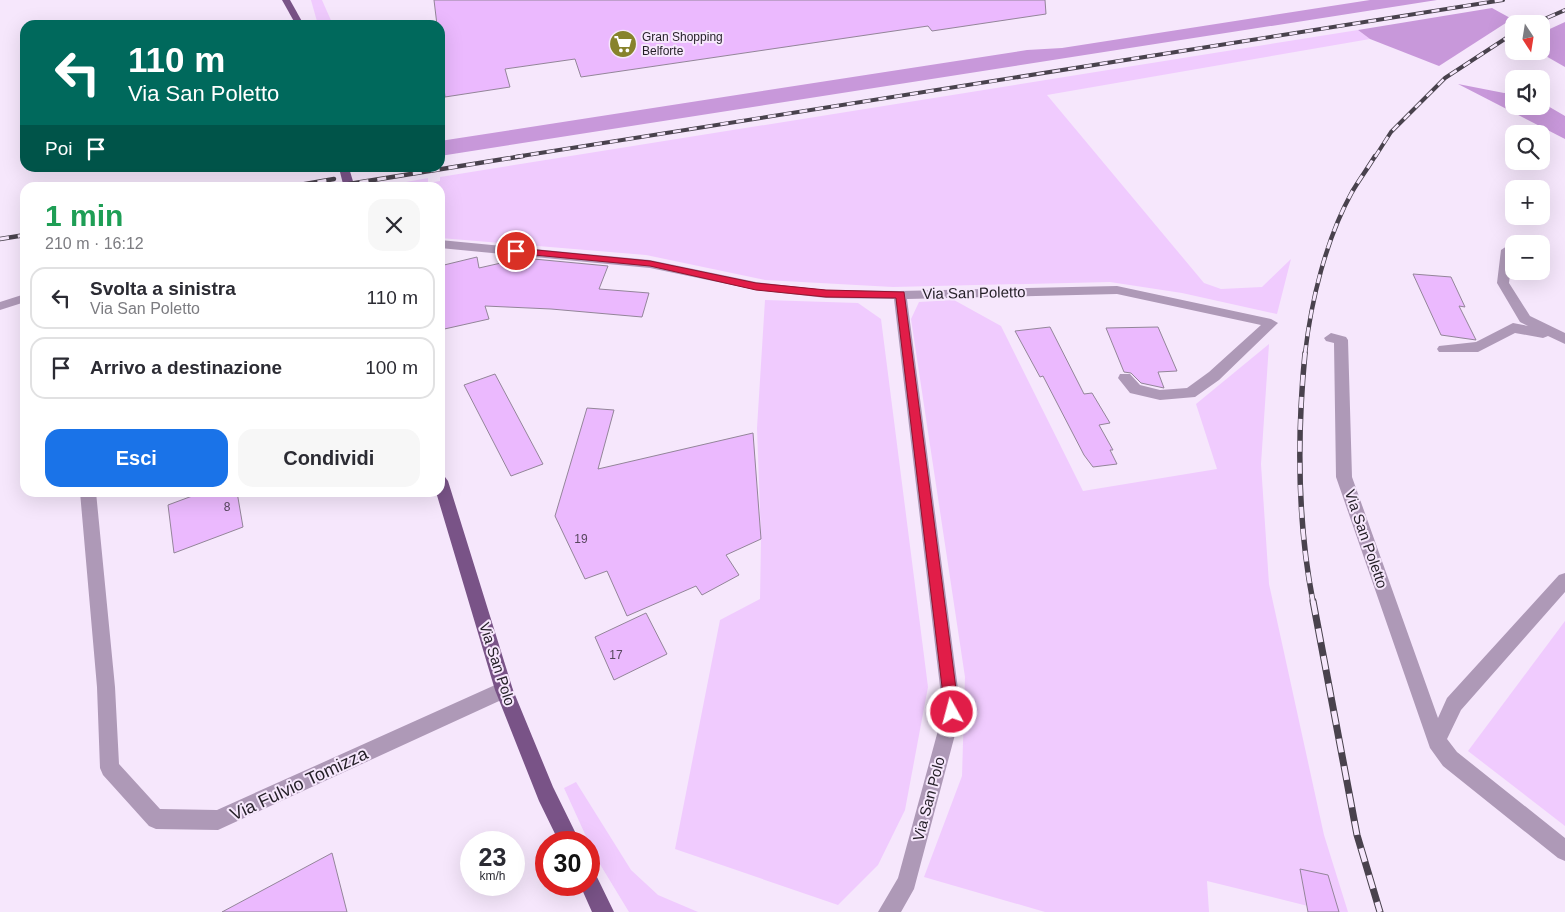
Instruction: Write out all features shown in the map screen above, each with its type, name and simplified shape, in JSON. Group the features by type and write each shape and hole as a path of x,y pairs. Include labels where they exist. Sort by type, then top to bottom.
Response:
{"main road":[{"path":"286,0 297,20"},
{"name":"Via San Polo","path":"445,496 504,690 546,794 564,831"},
{"path":"596,896 603,912"}],"street":[{"name":"Via San Poletto","path":"445,244 650,264 756,286 826,294 900,295 1117,290 1270,323 1214,376 1190,393 1160,395 1134,389 1125,378"},
{"path":"1505,266 1503,283 1525,319 1561,337"},
{"name":"Via San Polo","path":"889,912 907,882 952,712 900,295"},
{"path":"0,306 20,300"},
{"path":"1444,349 1478,347 1513,328 1561,337"},
{"name":"Via San Poletto","path":"1331,338 1341,340 1344,477 1436,740"},
{"name":"Via Fulvio Tomizza","path":"88,497 105,677 110,768 156,819 218,820 504,690"},
{"path":"1565,580 1454,704 1436,740 1450,759 1565,851"}],"shaded area":[{"path":"311,0 322,0 331,20 317,20"},
{"path":"1370,0 1437,0 445,155 445,140 1027,50 1062,48"},
{"path":"1492,8 1505,15 1505,24 1439,66 1370,39 1358,30"},
{"path":"1565,22 1565,67 1550,58 1550,29"},
{"path":"1358,30 1370,39 1047,95 1204,283 1221,289 1262,287 1291,259 1277,314 1182,293 1110,282 893,287 765,280 646,255 445,238 445,182 434,182 440,181 440,177"},
{"path":"1458,84 1505,93 1505,108"},
{"path":"1550,107 1565,116 1565,139 1550,131 1550,125 1538,125 1518,115 1550,115"},
{"path":"428,178 428,182 406,182"},
{"path":"765,300 858,303 881,319 928,687 905,810 878,865 838,905 675,849 720,620 760,599 761,539 757,428"},
{"path":"954,300 1001,326 1083,491 1217,469 1196,404 1269,344 1261,464 1269,584 1324,835 1348,912 1332,912 1207,881 1209,912 1045,912 924,877 962,776 965,677 911,319 919,302"},
{"path":"1565,621 1565,826 1468,751"},
{"path":"576,782 631,870 658,895 698,912 629,912 600,864 600,831 584,831 564,788"}],"building":[{"name":"Gran Shopping Belforte","path":"434,0 1045,0 1046,14 932,31 928,26 581,77 575,59 505,69 510,87 445,97 445,20 436,20"},
{"path":"477,257 479,268 523,258 608,266 599,289 649,293 642,317 551,309 485,306 489,319 445,329 445,265"},
{"path":"1413,274 1451,277 1465,307 1459,306 1476,340 1441,335"},
{"path":"1050,327 1084,394 1092,393 1110,423 1099,425 1113,450 1110,450 1117,464 1093,467 1084,455 1043,376 1040,377 1015,331"},
{"path":"1158,327 1177,371 1158,372 1164,388 1141,383 1131,373 1124,372 1106,328"},
{"path":"495,374 543,464 511,476 464,385"},
{"path":"587,408 614,410 598,469 753,433 761,539 726,555 739,575 702,595 696,586 627,616 607,571 585,579 555,516"},
{"path":"190,497 238,497 243,527 174,553 168,505"},
{"path":"646,613 667,654 614,680 595,637"},
{"path":"332,853 347,912 222,912"},
{"path":"1300,869 1328,875 1339,912 1308,912"}],"railway":[{"path":"515,157 1503,0"},
{"path":"1550,17 1565,10"},
{"path":"1375,157 1391,132 1445,78 1505,39"},
{"path":"445,169 523,156"},
{"path":"1305,354 1311,313 1327,250 1352,192 1375,156"},
{"path":"361,182 424,172"},
{"path":"317,182 334,179"},
{"path":"0,239 20,236"},
{"path":"1305,353 1302,384 1300,478 1304,540 1313,602"},
{"path":"1313,601 1357,835 1380,912"}],"place":[{"name":"Gran Shopping Belforte","path":"623,44"}],"route":[{"path":"516,251 650,264 756,286 826,294 900,295 952,712"}]}
